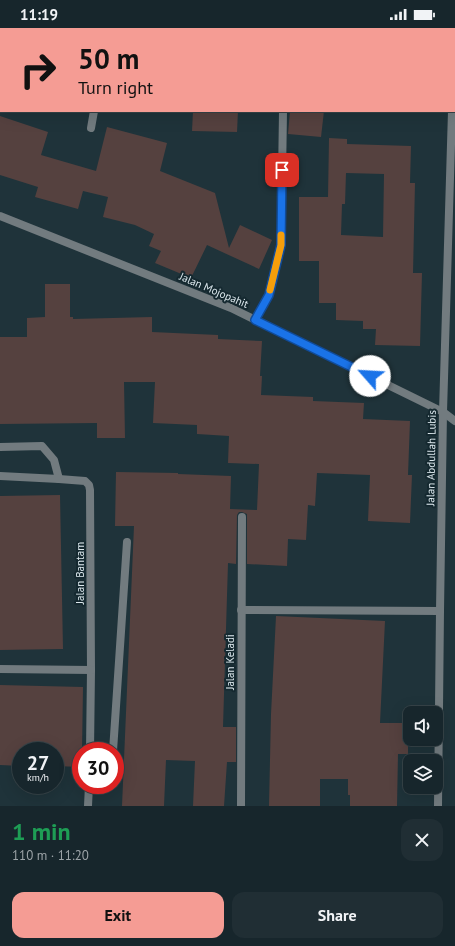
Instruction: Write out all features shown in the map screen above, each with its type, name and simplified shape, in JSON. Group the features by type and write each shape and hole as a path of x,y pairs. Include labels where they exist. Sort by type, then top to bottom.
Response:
{"street":[{"path":"91,128 94,112"},
{"path":"255,320 269,295 281,245 283,112"},
{"name":"Jalan Abdullah Lubis","path":"438,806 443,412 451,254 452,112"},
{"name":"Jalan Mojopahit","path":"0,216 231,308 443,412 455,421"},
{"path":"0,447 42,446 54,460 59,479"},
{"name":"Jalan Bantam","path":"0,476 85,481 89,485 91,670 90,742"},
{"name":"Jalan Keladi","path":"241,806 242,517"},
{"path":"114,742 127,542"},
{"path":"241,610 440,611"},
{"path":"0,669 91,670"},
{"path":"88,806 89,794"}],"building":[{"path":"193,112 238,112 237,132 192,131"},
{"path":"290,112 324,112 321,137 288,134"},
{"path":"0,116 48,132 41,155 96,171 107,127 167,143 160,171 215,193 229,248 240,225 272,240 259,269 207,245 191,278 155,263 161,251 149,246 154,234 135,225 103,217 108,197 83,191 78,209 35,197 38,187 0,175"},
{"path":"329,138 347,139 347,144 411,146 410,183 415,183 413,273 422,273 420,346 375,345 376,329 363,329 363,321 336,320 336,303 319,303 319,261 299,261 299,197 328,197","holes":["346,173 384,174 383,237 341,235 342,204 345,204"]},
{"path":"45,284 70,284 70,317 73,317 73,319 152,317 152,332 218,335 218,339 262,341 260,376 262,376 261,395 313,397 313,401 364,403 363,419 410,421 408,475 412,475 410,523 368,521 370,475 317,473 315,506 308,505 306,540 288,539 287,566 247,564 247,514 239,512 237,515 236,564 228,563 223,727 236,727 236,762 227,762 224,806 193,806 195,761 166,760 164,806 122,806 123,794 124,794 124,759 134,526 115,526 116,472 231,476 230,509 257,510 259,464 228,463 229,436 197,434 197,425 153,423 155,382 124,382 125,438 97,438 97,423 0,424 0,337 27,337 27,318 45,317"},
{"path":"60,495 63,649 0,650 0,496"},
{"path":"276,616 385,621 380,723 403,723 403,746 408,746 408,754 398,754 397,806 350,806 348,779 320,779 320,806 269,806 271,714"},
{"path":"0,685 83,687 82,742 72,742 72,767 64,766 64,742 12,742 12,766 0,765"}],"slow traffic":[{"path":"270,290 281,245 281,235"}],"route":[{"path":"282,170 281,245 269,295 255,320 370,376"}]}
